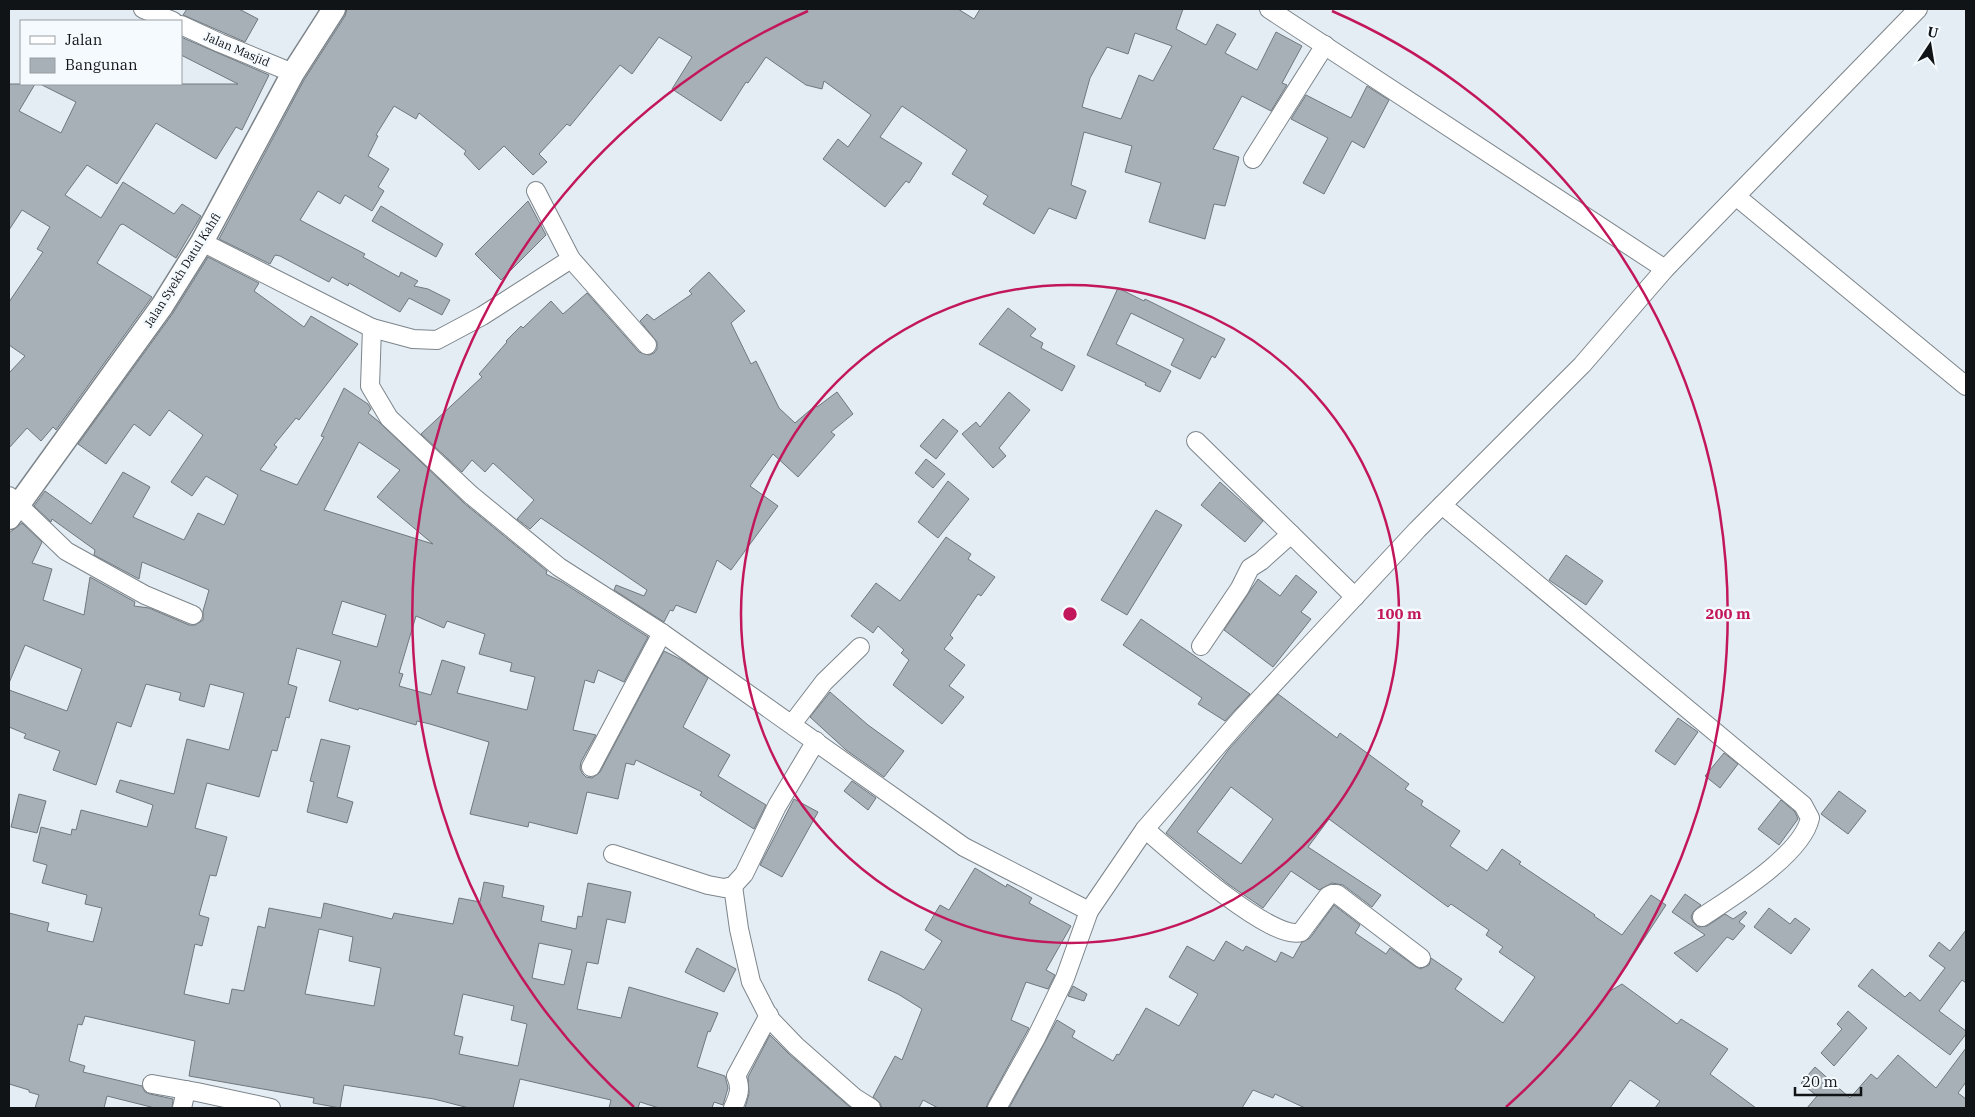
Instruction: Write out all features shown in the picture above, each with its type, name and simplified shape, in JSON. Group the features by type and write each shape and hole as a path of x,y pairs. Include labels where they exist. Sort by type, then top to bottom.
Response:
{"street":[{"path":"143,9 170,20"},
{"name":"Jalan Syekh Datul Kahfi","path":"12,506 162,306 202,242 293,74 334,9"},
{"path":"1269,9 1665,269"},
{"path":"997,1108 1036,1038 1065,978 1089,911 1145,830 1240,720 1355,597 1442,505 1582,365 1665,269 1918,9"},
{"name":"Jalan Masjid","path":"182,25 293,74"},
{"path":"1253,159 1325,45"},
{"path":"536,191 571,259 647,345"},
{"path":"1737,197 1966,386"},
{"path":"202,242 372,328 413,339 437,340 482,316 571,259"},
{"path":"372,328 370,386 389,418 471,495 559,567 662,633 816,740 964,847 1089,911"},
{"path":"1196,441 1355,597"},
{"path":"1442,505 1803,804 1807,810 1810,818 1806,829 1784,856 1764,876 1702,917"},
{"path":"12,506 66,551 144,595 193,615"},
{"path":"1201,646 1240,588 1250,568 1261,561 1291,534"},
{"path":"591,767 662,633"},
{"path":"792,724 824,682 860,647"},
{"path":"613,854 708,884 724,888 733,886 744,874 773,813 816,740"},
{"path":"1145,830 1220,892 1271,924 1292,934 1301,932 1328,896 1337,894 1421,958"},
{"path":"733,886 739,929 751,982 768,1015 796,1046 855,1098 871,1108"},
{"path":"733,1108 739,1094 740,1084 736,1076 768,1015"},
{"path":"152,1084 271,1108"},
{"path":"182,1108 186,1090"}],"building":[{"path":"187,9 239,9 258,19 245,42 183,15"},
{"path":"347,9 958,9 974,19 980,9 1183,9 1176,29 1206,45 1217,24 1236,34 1225,53 1257,70 1276,32 1302,46 1282,83 1287,85 1271,111 1242,96 1213,149 1239,157 1225,206 1214,204 1205,239 1149,222 1161,183 1125,172 1132,146 1084,132 1071,185 1086,191 1076,219 1049,208 1034,234 983,204 988,196 952,174 967,150 902,106 880,137 922,163 909,183 906,181 885,207 823,159 838,139 848,147 871,115 824,81 822,89 806,85 766,57 748,83 746,82 721,121 672,89 692,57 659,37 632,74 620,65 570,126 567,124 539,154 547,162 533,175 504,146 479,170 464,154 466,151 419,113 416,119 394,106 376,135 378,136 368,156 389,169 378,187 384,191 372,211 345,195 340,204 318,191 300,220 365,254 363,257 399,277 401,272 418,281 414,286 428,289 450,300 442,315 409,298 400,312 349,283 348,286 332,277 329,282 280,256 275,255 270,264 219,239 304,80 345,16","holes":["1135,33 1172,46 1153,81 1139,75 1121,119 1082,107 1090,78 1107,47 1128,54"]},
{"path":"182,37 269,75 242,130 236,127 216,159 156,123 117,184 87,165 65,195 101,218 123,182 174,214 182,204 201,216 176,258 123,224 120,225 97,263 152,297 56,430 53,427 41,441 27,428 9,448 9,373 25,356 9,345 9,302 43,252 37,249 50,227 22,210 9,230 9,84 34,85 19,111 61,133 76,102 42,85 238,84 182,56"},
{"path":"1367,86 1389,100 1364,148 1352,141 1324,194 1303,183 1328,138 1291,119 1306,95 1351,118"},
{"path":"528,201 546,235 501,280 475,254"},
{"path":"381,206 443,244 436,257 372,221"},
{"path":"208,257 259,283 254,291 304,327 311,316 358,344 299,420 296,418 274,445 277,447 260,470 297,485 324,437 321,436 344,388 368,404 371,409 368,413 464,503 547,571 546,574 562,582 648,637 624,682 598,670 594,683 585,680 573,730 596,735 581,762 580,768 586,777 592,778 600,772 664,651 682,660 708,678 683,727 730,755 718,776 766,805 754,829 700,795 702,792 636,760 634,765 626,763 618,799 587,792 577,834 529,822 528,827 470,814 489,742 430,724 417,721 416,725 329,701 341,661 297,648 288,684 297,687 289,718 286,717 277,751 272,750 259,797 207,783 195,828 227,837 216,876 210,875 199,915 209,918 202,946 195,944 184,994 229,1004 232,989 244,991 258,926 265,928 269,908 321,918 324,903 392,919 394,913 453,924 459,898 480,902 484,882 504,886 502,897 544,906 541,921 576,929 578,916 582,917 588,883 631,892 625,923 607,919 598,964 587,962 577,1009 621,1018 629,987 718,1013 710,1032 708,1031 697,1067 725,1076 728,1088 723,1105 714,1102 712,1108 659,1108 640,1102 638,1108 609,1108 611,1100 520,1079 513,1108 469,1108 434,1099 344,1085 340,1108 313,1103 314,1098 189,1076 195,1041 85,1016 82,1025 78,1024 69,1061 85,1066 83,1072 142,1086 145,1092 173,1099 172,1108 155,1108 107,1096 104,1108 35,1108 39,1095 9,1084 9,913 49,923 47,931 93,942 102,908 85,904 87,895 42,883 47,865 33,861 41,827 71,835 72,829 76,830 81,810 147,827 153,805 116,792 120,780 174,794 187,739 229,750 244,693 210,684 204,707 179,700 181,693 146,684 131,727 117,722 96,785 53,770 60,751 24,738 26,734 9,727 9,690 67,711 82,669 25,645 9,683 9,533 22,523 42,542 32,563 52,569 43,600 84,615 90,577 135,602 134,606 149,608 189,625 195,625 203,620 203,611 209,590 142,562 139,579 94,555 95,550 52,519 51,522 34,506 45,491 91,524 123,472 150,487 133,517 184,540 198,513 224,525 238,495 206,476 192,496 171,482 203,435 169,410 150,436 134,424 106,464 78,444 173,313","holes":["359,442 400,470 377,497 433,544 324,510","342,601 386,615 377,647 332,634","416,616 444,628 447,621 485,634 479,654 512,663 510,671 535,677 527,710 457,693 465,667 442,660 431,695 399,686 403,674 399,673","319,929 353,937 349,961 381,968 374,1006 305,994","539,943 572,950 564,985 532,978","463,994 514,1006 511,1020 527,1024 518,1066 459,1054 463,1037 454,1035"]},
{"path":"709,272 745,311 731,323 751,364 756,361 779,408 795,423 816,405 817,407 837,392 853,414 831,432 835,435 798,477 773,454 750,486 778,506 731,570 717,560 696,613 676,605 673,611 670,610 664,622 614,590 616,585 644,596 647,590 541,518 530,529 517,519 534,500 493,463 485,472 472,460 462,472 421,434 482,377 479,374 506,341 521,326 523,328 551,301 563,314 587,293 639,352 649,355 657,349 657,342 640,321 647,314 654,320 692,294 689,291"},
{"path":"1118,288 1144,301 1145,299 1225,339 1215,358 1212,356 1200,379 1171,365 1184,339 1131,313 1116,344 1171,371 1160,392 1145,385 1146,383 1087,355"},
{"path":"1008,308 1036,329 1030,336 1043,343 1041,348 1075,366 1062,391 979,344"},
{"path":"1009,392 1030,410 999,448 1006,456 993,468 962,434 976,422 980,427"},
{"path":"943,419 958,431 936,459 920,446"},
{"path":"926,459 945,474 933,488 915,473"},
{"path":"948,481 969,499 938,538 918,522"},
{"path":"1220,482 1263,521 1245,542 1201,505"},
{"path":"1156,510 1182,525 1127,615 1101,600"},
{"path":"946,537 971,554 968,559 995,577 981,596 978,594 950,635 953,638 944,649 965,665 949,686 964,697 942,724 893,685 909,660 901,653 904,650 878,626 873,633 851,616 876,583 900,601"},
{"path":"1566,555 1603,581 1586,605 1549,580"},
{"path":"1296,575 1317,592 1301,612 1311,619 1273,667 1224,630 1258,579 1280,596"},
{"path":"1141,619 1250,694 1225,721 1198,704 1202,698 1123,645"},
{"path":"830,692 868,725 904,751 884,777 846,750 810,717"},
{"path":"1278,694 1337,738 1340,733 1409,784 1405,789 1423,801 1421,805 1460,831 1450,846 1487,871 1502,849 1521,862 1519,864 1622,935 1651,895 1666,905 1610,991 1622,984 1677,1024 1681,1019 1728,1049 1710,1074 1756,1108 1655,1108 1660,1101 1630,1080 1610,1108 1305,1108 1275,1094 1273,1098 1253,1090 1242,1108 1009,1108 1057,1020 1075,1031 1072,1037 1113,1061 1117,1054 1119,1055 1146,1008 1179,1026 1198,994 1169,977 1187,946 1214,961 1226,941 1243,951 1246,946 1276,962 1281,952 1293,958 1302,942 1310,938 1334,905 1360,925 1355,933 1386,954 1390,948 1420,969 1429,965 1431,958 1462,979 1455,989 1503,1023 1535,977 1499,952 1503,947 1486,935 1489,930 1451,904 1448,907 1329,819 1308,847 1381,895 1372,907 1343,885 1332,883 1319,890 1291,871 1263,908 1228,884 1166,833 1229,749","holes":["1231,787 1273,819 1241,864 1197,832"]},
{"path":"1678,718 1698,732 1675,765 1655,751"},
{"path":"321,739 350,746 337,797 353,802 347,823 307,812 314,782 310,781"},
{"path":"1724,753 1738,764 1720,788 1705,776"},
{"path":"852,781 876,798 868,810 844,791"},
{"path":"1839,791 1866,811 1848,834 1821,814"},
{"path":"19,794 46,801 37,833 11,827"},
{"path":"794,799 818,812 782,877 760,865"},
{"path":"1781,800 1795,812 1798,819 1779,845 1758,829"},
{"path":"975,868 1006,887 1007,884 1032,898 1029,903 1071,926 1046,970 1055,975 1048,989 1026,982 1011,1020 1029,1028 986,1108 938,1108 923,1100 919,1108 882,1108 880,1103 873,1097 895,1056 902,1060 922,1009 898,994 868,980 881,951 924,970 942,941 925,930 940,905 949,910"},
{"path":"1685,894 1701,905 1693,912 1691,917 1698,927 1707,926 1725,914 1733,919 1745,911 1747,913 1739,922 1745,926 1733,940 1727,937 1697,972 1674,953 1705,935 1672,912"},
{"path":"1769,908 1790,924 1795,918 1810,929 1791,954 1754,927"},
{"path":"1966,930 1966,983 1962,980 1939,1011 1966,1031 1966,1034 1950,1055 1858,986 1872,969 1905,997 1910,992 1920,1001 1945,968 1929,956 1939,942 1950,951"},
{"path":"697,948 736,969 724,992 685,972"},
{"path":"1073,986 1087,994 1084,1001 1068,996"},
{"path":"1848,1011 1867,1028 1834,1066 1821,1053 1842,1029 1837,1024"},
{"path":"770,1035 851,1108 745,1108 749,1094 748,1077"},
{"path":"1966,1048 1966,1082 1958,1093 1966,1099 1966,1108 1807,1108 1817,1096 1801,1083 1815,1067 1850,1098 1871,1074 1877,1079 1898,1055 1936,1088"}]}
